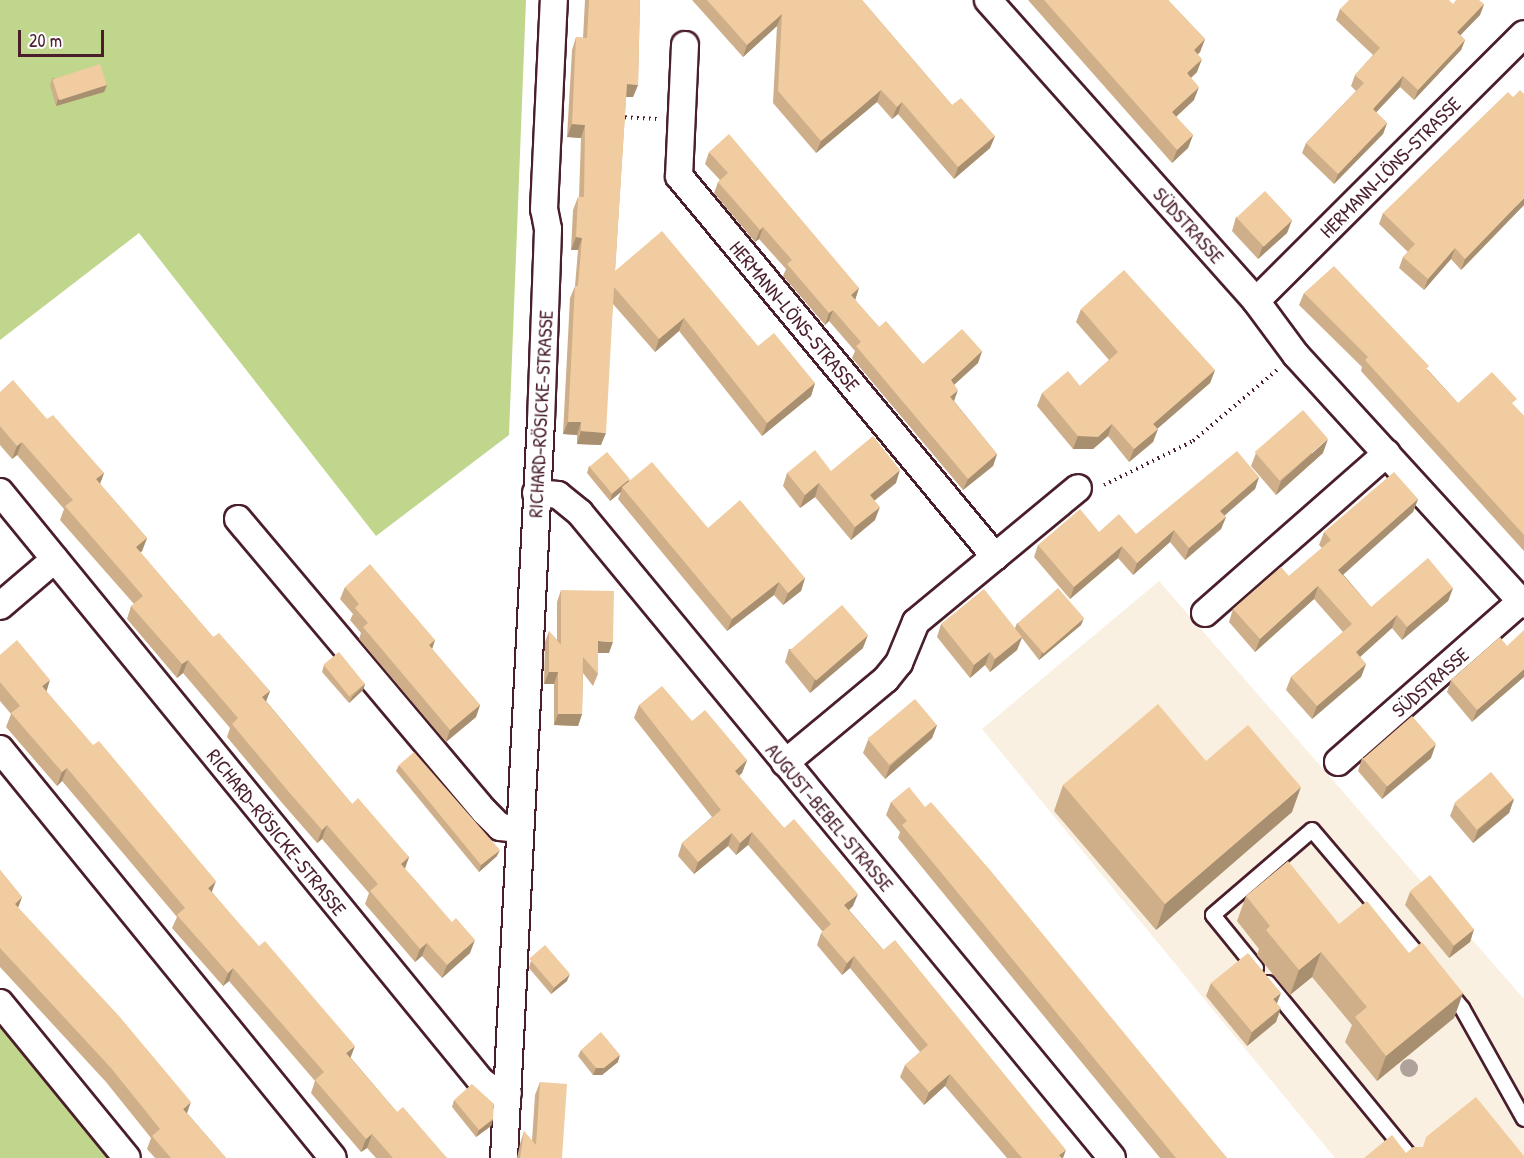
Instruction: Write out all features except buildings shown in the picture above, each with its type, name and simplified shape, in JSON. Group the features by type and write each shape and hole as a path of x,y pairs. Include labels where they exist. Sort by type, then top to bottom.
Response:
{"street":[{"name":"RICHARD-RÖSICKE-STRASSE","path":"504,1158 536,493 554,0"},
{"name":"SÜDSTRASSE","path":"988,0 1256,301 1296,355 1522,603 1338,762"},
{"name":"HERMANN-LÖNS-STRASSE","path":"1256,301 1524,34"},
{"name":"HERMANN-LÖNS-STRASSE","path":"685,45 679,176 995,556"},
{"path":"1205,613 1387,453"},
{"path":"785,763 886,679 899,663 916,622 1078,488"},
{"name":"RICHARD-RÖSICKE-STRASSE","path":"0,492 481,1081 495,1091 508,1093"},
{"name":"AUGUST-BEBEL-STRASSE","path":"536,493 558,495 580,513 1112,1158"},
{"path":"238,519 485,812 500,827 520,829"},
{"path":"0,606 55,559"},
{"path":"0,749 333,1158"},
{"path":"0,1003 127,1158"}],"lane":[{"path":"1411,1158 1213,915 1312,830 1462,1008 1524,1119"}],"path":[{"path":"615,117 681,120"},
{"path":"1078,488 1098,488 1193,441 1296,355"}],"shaded area":[{"path":"1159,581 1524,999 1524,1158 1335,1158 982,729"}],"green space":[{"path":"0,0 526,0 509,435 376,536 139,233 0,340"},
{"path":"0,1021 111,1158 0,1158"}]}
